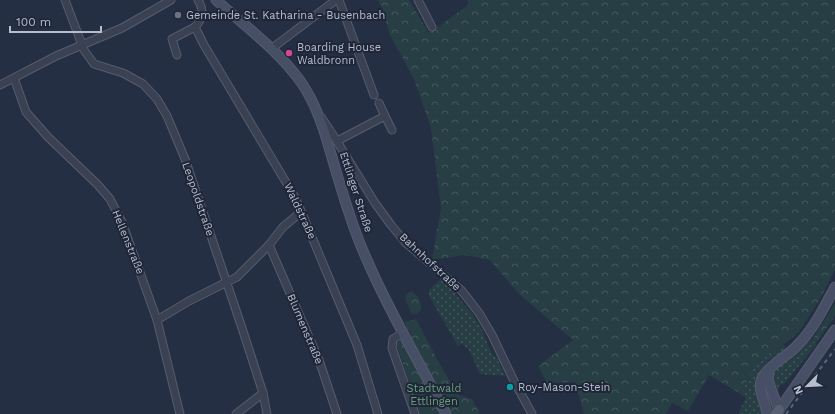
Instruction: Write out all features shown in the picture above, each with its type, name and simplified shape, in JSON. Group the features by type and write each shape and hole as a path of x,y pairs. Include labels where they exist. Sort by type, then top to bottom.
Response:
{"main road":[{"name":"Ettlinger Straße","path":"216,0 288,66 301,82 311,99 319,115 347,206 361,245 378,284 446,414"},
{"path":"777,412 767,410 761,391 760,382 769,370 806,336 814,326 835,287"},
{"path":"777,412 835,330"},
{"path":"769,370 768,381 777,412"},
{"path":"771,391 780,393 795,388"}],"street":[{"name":"Leopoldstraße","path":"65,0 82,45 94,64 134,78 143,84 157,99 167,116 185,159 227,282 263,393 267,414"},
{"path":"0,85 56,56 122,28 171,0"},
{"path":"177,55 172,39 196,26 200,22 202,16 201,7 198,0"},
{"path":"271,49 337,0 374,95"},
{"path":"418,0 432,27"},
{"name":"Waldstraße","path":"196,26 204,44 296,199 358,345 378,414"},
{"name":"Hellenstraße","path":"14,78 26,112 48,138 98,185 110,199 122,222 157,320 180,414"},
{"path":"379,103 392,130"},
{"name":"Bahnhofstraße","path":"319,115 324,120 375,203 405,242 454,283 479,313 492,335 532,414"},
{"path":"337,141 385,116"},
{"path":"157,320 189,301 237,277 269,245 283,227 301,212"},
{"name":"Blumenstraße","path":"269,245 319,360 337,414"},
{"path":"403,332 393,339 392,348 415,414"},
{"path":"236,414 263,393"}],"green space":[{"path":"378,0 409,0 428,32 438,27 468,5 468,0 835,0 835,270 820,299 799,332 783,345 756,361 741,394 709,375 688,411 672,403 666,414 584,414 575,382 547,383 538,366 573,340 519,294 490,260 464,255 432,260 441,208 431,128 414,79 390,35 383,10"},
{"path":"442,278 473,315 483,332 492,354 497,358 505,376 480,374 469,350 461,343 458,346 429,296 429,290"},
{"path":"411,291 418,297 421,304 421,310 416,314 412,314 406,301 406,295"},
{"path":"835,303 835,316 816,343 812,340"},
{"name":"Stadtwald Ettlingen","path":"416,319 458,395 472,399 480,414 420,414 396,343 411,335 404,322"},
{"path":"810,339 817,344 784,384 780,385 778,390 772,382 775,372"},
{"path":"784,345 787,350 768,361 759,373 757,384 764,410 761,414 738,414 746,398 741,394 756,361"}],"railway":[{"path":"786,414 835,349"}],"place":[{"name":"Gemeinde St. Katharina - Busenbach","path":"178,15"},
{"name":"Boarding House Waldbronn","path":"289,53"},
{"name":"Roy-Mason-Stein","path":"510,387"}]}
